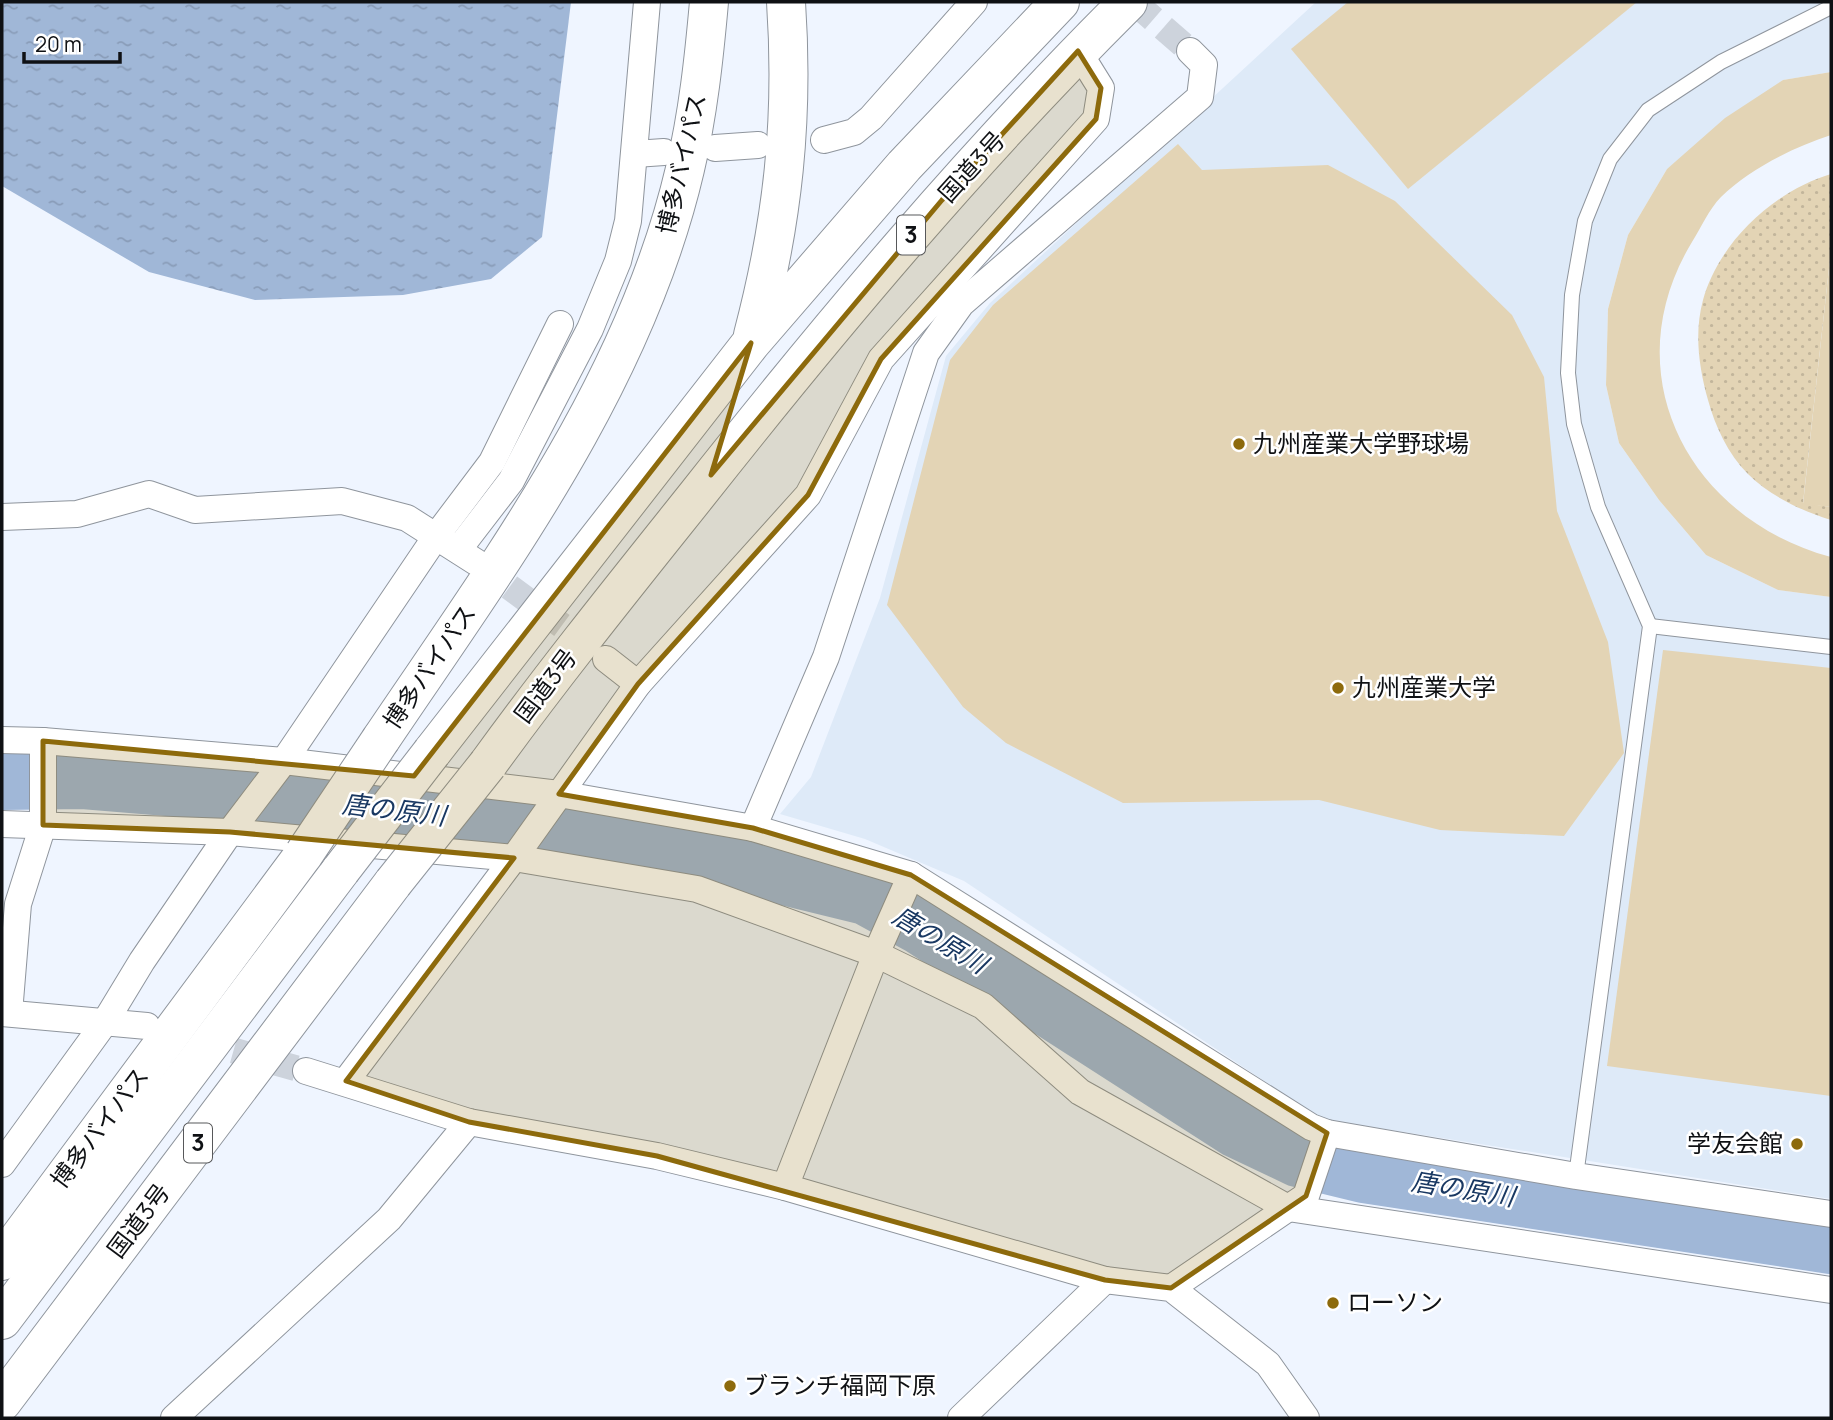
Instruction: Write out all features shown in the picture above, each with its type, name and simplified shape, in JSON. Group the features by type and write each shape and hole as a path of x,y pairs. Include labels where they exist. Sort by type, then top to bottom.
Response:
{"highway":[{"path":"688,157 695,2"},
{"name":"博多バイパス","path":"2,1261 304,854 529,520 581,432 631,327 660,255 688,157 702,82 709,2"},
{"name":"3","path":"708,481 751,342 770,269 785,177 790,60 786,2"},
{"path":"785,177 800,65 797,2"},
{"name":"国道3号","path":"2,1321 341,870 751,342 904,166 1060,2"},
{"name":"国道3号","path":"2,1402 393,883 708,481 900,248 1079,51 1128,2"}],"street":[{"path":"2,1164 105,1022 142,961 230,832 284,761 511,481 590,329 618,261 628,221 647,2"},
{"path":"824,140 854,132 871,118 974,2"},
{"path":"346,1081 514,858 638,684 807,495 881,359 1096,119 1101,88 1079,51"},
{"path":"752,828 826,657 899,444 926,353 961,304 1200,97 1204,65 1190,51"},
{"path":"635,154 688,157 758,145"},
{"path":"457,549 492,461 560,324"},
{"path":"2,517 77,514 149,494 195,510 342,501 407,518 457,549"},
{"path":"606,659 638,684"},
{"path":"2,740 284,761 559,794 752,828 911,875 1311,1127 1325,1139 1831,1214"},
{"path":"43,741 43,825 18,904 5,1013 147,1026"},
{"path":"2,824 230,832 514,858 697,889 876,954 983,1006 1080,1092 1297,1202 1831,1290"},
{"path":"785,1187 876,954 911,875"},
{"path":"306,1071 346,1081 469,1122 657,1156 785,1187 1105,1280 1171,1288 1268,1364 1306,1418"},
{"path":"174,1418 389,1219 469,1122"},
{"path":"1171,1288 1297,1202 1325,1139"},
{"path":"961,1418 1105,1280"}],"lane":[{"path":"1576,1176 1650,626 1598,507 1574,424 1567,373 1570,321 1585,221 1610,159 1648,110 1721,62 1831,7"},
{"path":"1650,626 1831,647"}],"highlighted area":[{"path":"1078,51 1101,88 1096,119 881,359 808,495 638,684 559,794 753,828 911,875 1327,1133 1306,1196 1171,1288 1105,1280 657,1156 469,1122 346,1081 514,858 230,832 43,825 43,741 414,776 751,343 711,475 942,200"}],"shaded area":[{"name":"九州産業大学","path":"1316,2 1831,2 1831,72 1783,80 1667,169 1628,235 1608,309 1606,385 1619,443 1659,500 1706,555 1778,590 1831,597 1831,1199 1321,1119 964,881 865,839 780,814 811,777 880,598 946,356 990,303"},
{"path":"1348,2 1637,2 1408,189 1291,49"},
{"path":"1831,72 1831,135 1758,168 1717,202 1692,242 1669,292 1660,342 1663,390 1678,435 1704,475 1738,510 1781,538 1831,557 1831,597 1778,590 1706,555 1659,500 1619,443 1606,385 1608,309 1628,235 1667,169 1725,118 1783,80"},
{"name":"九州産業大学野球場","path":"1178,144 1202,170 1328,165 1395,201 1512,315 1544,377 1557,511 1608,642 1624,753 1564,836 1440,830 1319,800 1123,803 1006,743 963,707 887,605 950,360 993,305"},
{"path":"1831,174 1831,250 1803,503 1831,507 1831,520 1776,496 1748,474 1734,458 1718,430 1711,410 1702,376 1698,338 1700,312 1711,279 1736,239 1770,206 1789,193"},
{"path":"1831,250 1831,507 1803,504"},
{"path":"1663,650 1831,668 1831,1096 1607,1066"}],"water":[{"path":"2,2 571,2 542,237 491,279 403,295 255,300 149,272 2,186"}],"waterway":[{"name":"唐の原川","path":"2,781 83,780 274,796 619,836 866,896 921,926 1237,1129 1298,1158 1364,1174 1831,1245"}],"tunnel":[{"path":"1134,2 1190,51"},
{"path":"478,564 594,649"},
{"path":"196,1040 306,1071"}],"place":[{"name":"九州産業大学野球場","path":"1239,444"},
{"name":"九州産業大学","path":"1338,688"},
{"name":"学友会館","path":"1797,1144"},
{"name":"ローソン","path":"1333,1303"},
{"name":"ブランチ福岡下原","path":"730,1386"}]}
